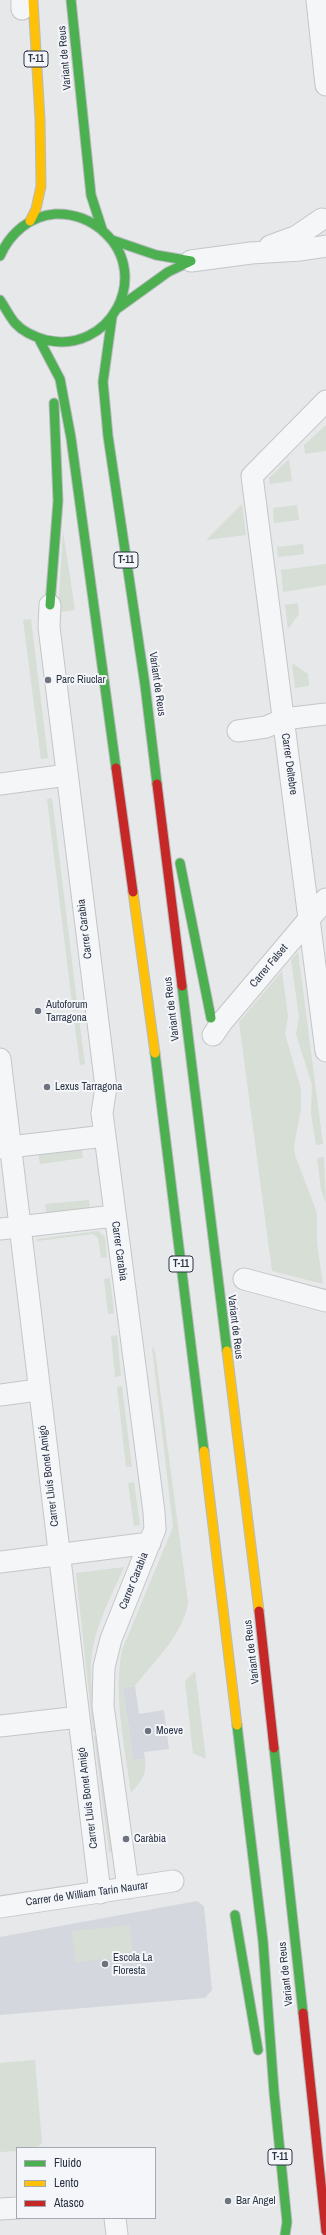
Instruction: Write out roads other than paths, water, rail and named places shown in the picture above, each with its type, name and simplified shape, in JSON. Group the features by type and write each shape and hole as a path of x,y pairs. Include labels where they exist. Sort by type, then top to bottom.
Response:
{"highway":[{"name":"Variant de Reus","path":"71,0 90,195 102,229"},
{"name":"T-11","path":"28,7 40,119 41,186 36,209 30,222"},
{"name":"T-11","path":"0,256 12,236 30,222 44,216 60,214 82,218 102,229 112,240 123,261 125,273 124,291 118,308 112,317 97,332 77,341 55,343 40,341 21,330 12,320 0,300"},
{"path":"0,234 12,236"},
{"path":"112,240 156,254 191,260"},
{"path":"118,308 168,272 191,260"},
{"name":"Variant de Reus","path":"112,317 103,382 108,436 145,685 266,1670 326,2226"},
{"name":"T-11","path":"40,341 53,364"},
{"name":"Variant de Reus","path":"53,364 60,379 71,438 162,1104 263,1942 274,2092 287,2222 285,2235"},
{"path":"50,605 58,502 54,439 53,364"},
{"path":"145,685 168,794"},
{"path":"178,852 212,1026"},
{"path":"235,1915 259,2059"},
{"path":"265,2084 274,2092"}],"street":[{"path":"317,0 326,85"},
{"path":"251,253 297,236 325,217"},
{"path":"191,260 251,253 301,250 326,246"},
{"name":"Carrer Deltebre","path":"326,401 252,476 326,1051"},
{"name":"Carrer Carabia","path":"50,605 49,627 106,1087 102,1113 114,1216 154,1512 155,1529 111,1639 104,1666 103,1706 128,1888"},
{"path":"238,731 266,727 284,720 326,714"},
{"path":"0,784 67,775"},
{"name":"Carrer Falset","path":"212,1026 222,1022 326,899"},
{"name":"Carrer Lluís Bonet Amigó","path":"0,1060 10,1228 38,1390 100,1892"},
{"path":"5,1148 105,1136"},
{"path":"10,1228 114,1216"},
{"path":"244,1279 326,1301"},
{"path":"0,1395 38,1390"},
{"path":"0,1562 150,1543"},
{"path":"0,1726 78,1717"},
{"name":"Carrer de William Tarin Naurar","path":"0,1906 174,1881"},
{"path":"0,2209 16,2208"},
{"path":"115,2219 117,2235"}],"place":[{"name":"Parc Riuclar","path":"48,680"},
{"name":"Autoforum Tarragona","path":"38,1011"},
{"name":"Lexus Tarragona","path":"47,1087"},
{"name":"Moeve","path":"148,1731"},
{"name":"Caràbia","path":"126,1839"},
{"name":"Escola La Floresta","path":"105,1964"},
{"name":"Bar Angel","path":"228,2201"}]}
